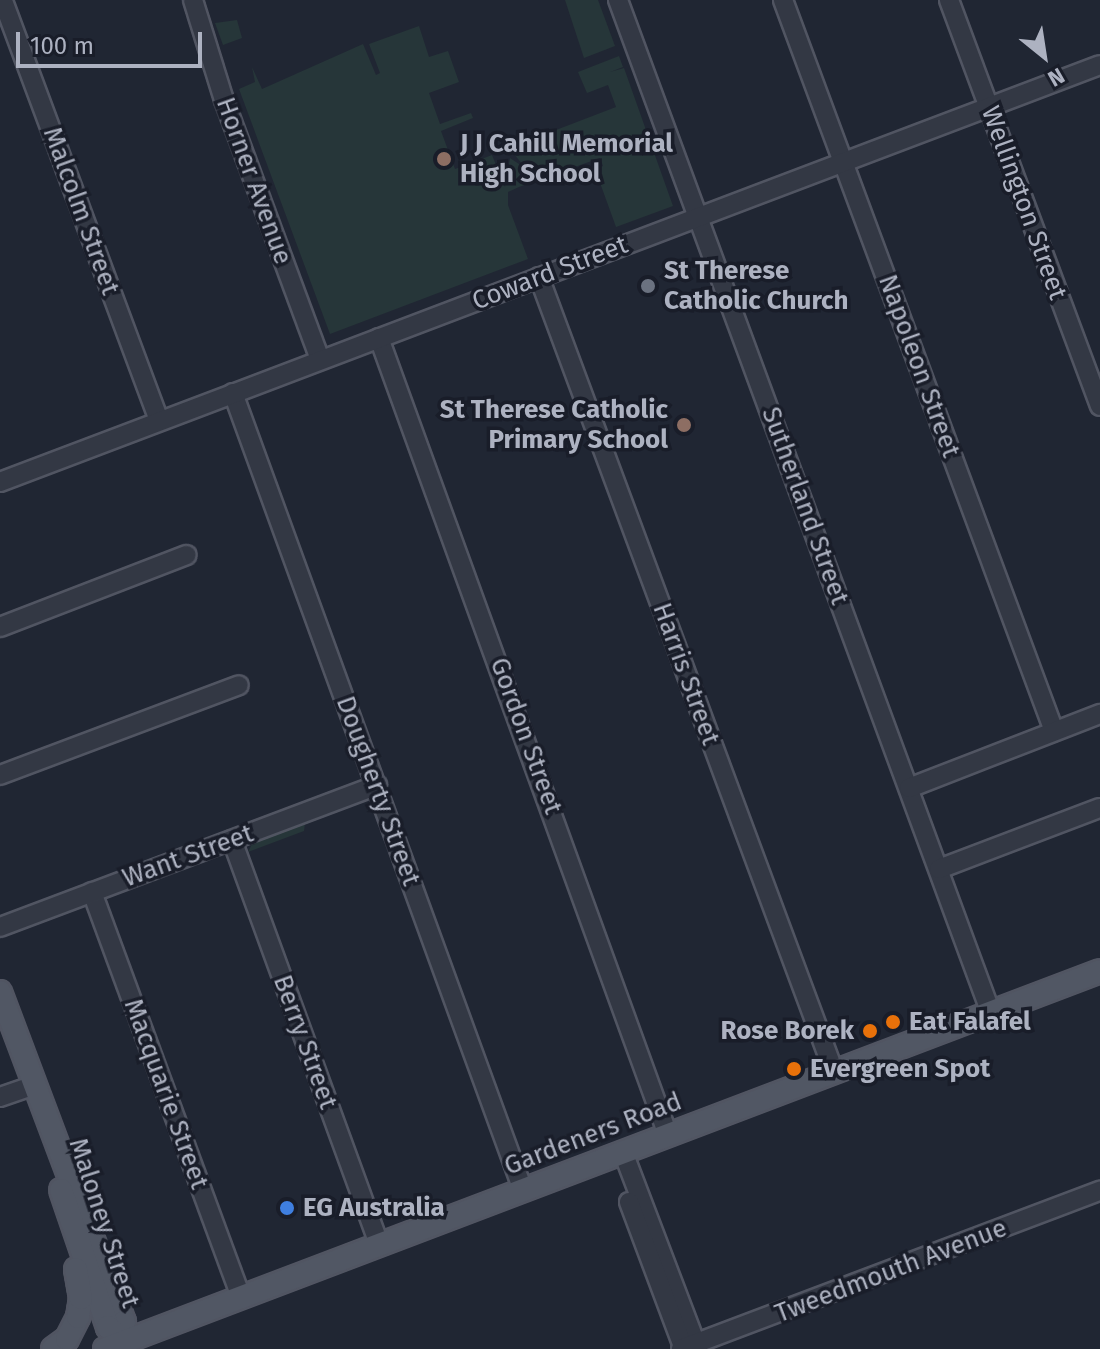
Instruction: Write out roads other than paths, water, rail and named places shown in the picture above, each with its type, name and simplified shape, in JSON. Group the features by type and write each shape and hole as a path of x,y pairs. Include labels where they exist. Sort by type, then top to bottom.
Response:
{"main road":[{"name":"Gardeners Road","path":"119,1346 379,1244 1100,971"},
{"name":"Maloney Street","path":"0,992 124,1322 119,1346"},
{"name":"Maloney Street","path":"34,1085 67,1208 108,1327 119,1346"},
{"path":"53,1349 73,1328 81,1298 68,1244 67,1208"}],"street":[{"name":"Horner Avenue","path":"193,0 224,100 320,360"},
{"name":"Sutherland Street","path":"618,0 991,1013"},
{"name":"Napoleon Street","path":"783,0 1054,731"},
{"name":"Wellington Street","path":"949,0 1100,406"},
{"name":"Malcolm Street","path":"3,1 159,420"},
{"name":"Coward Street","path":"0,482 1100,65"},
{"name":"Harris Street","path":"539,277 834,1072"},
{"name":"Gordon Street","path":"379,338 668,1135"},
{"name":"Dougherty Street","path":"233,393 523,1190"},
{"path":"0,627 187,555"},
{"path":"0,775 239,685"},
{"path":"909,788 1100,714"},
{"name":"Want Street","path":"0,927 377,785"},
{"path":"939,869 1100,808"},
{"name":"Berry Street","path":"232,840 379,1244"},
{"name":"Macquarie Street","path":"92,892 241,1297"},
{"path":"0,1097 34,1085"},
{"path":"617,1154 689,1348"},
{"name":"Tweedmouth Avenue","path":"689,1348 1100,1191"}],"place":[{"name":"J J Cahill Memorial High School","path":"444,159"},
{"name":"St Therese Catholic Church","path":"648,286"},
{"name":"St Therese Catholic Primary School","path":"684,425"},
{"name":"Eat Falafel","path":"893,1022"},
{"name":"Rose Borek","path":"870,1031"},
{"name":"Evergreen Spot","path":"794,1069"},
{"name":"EG Australia","path":"287,1208"}]}
